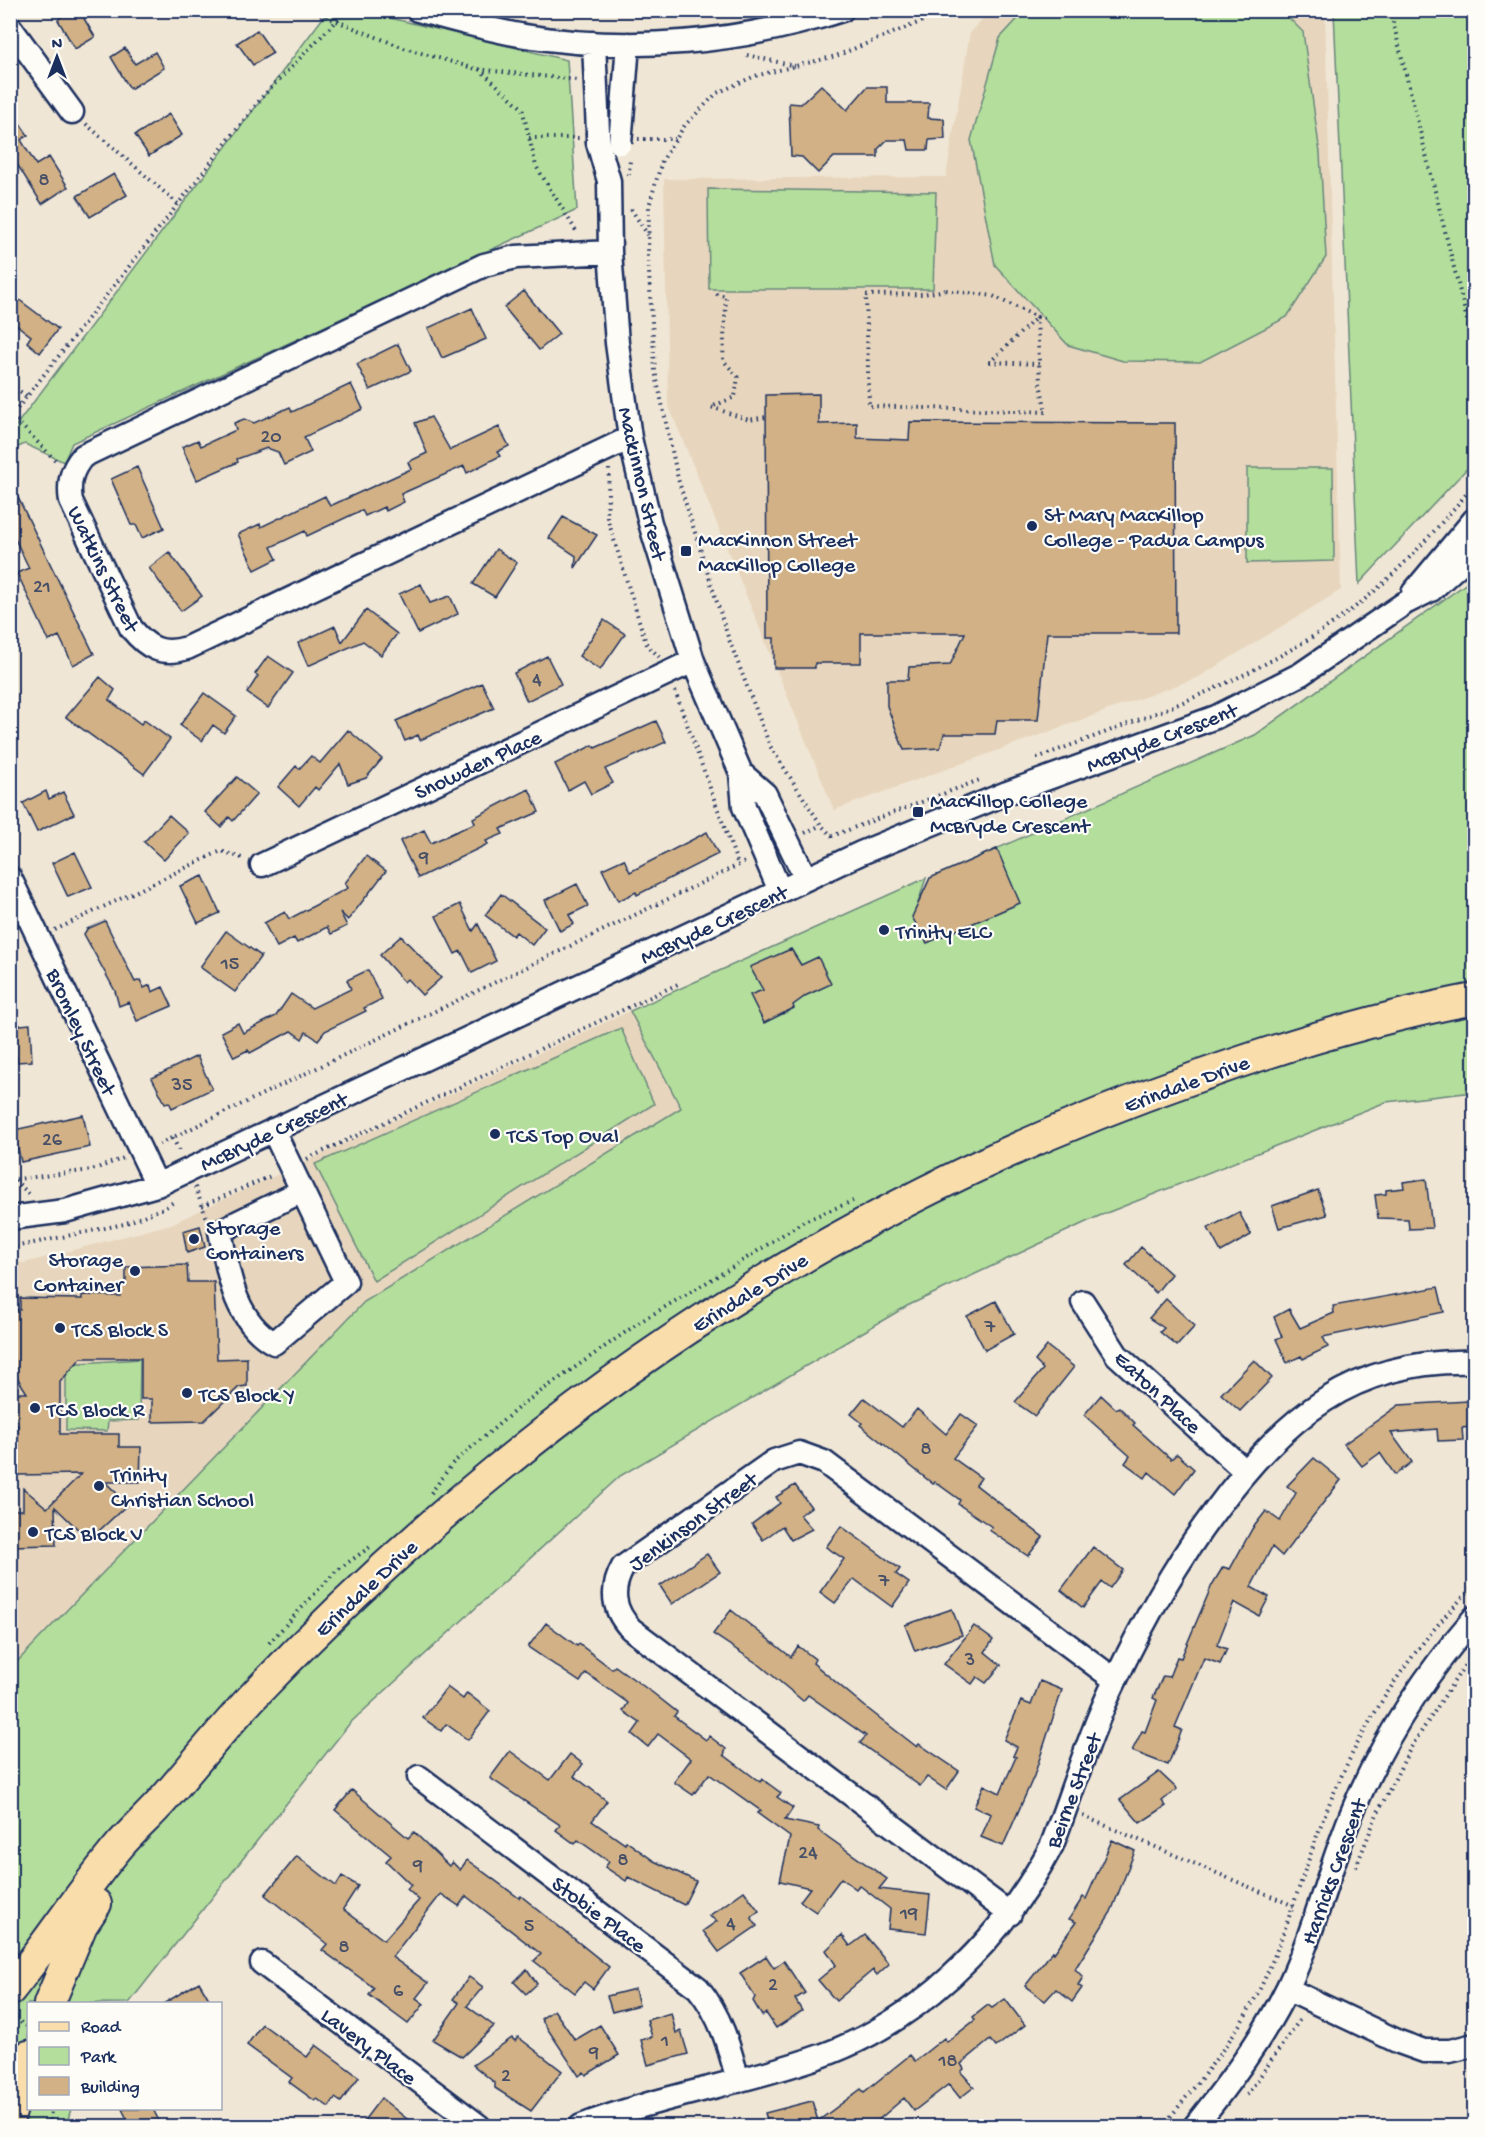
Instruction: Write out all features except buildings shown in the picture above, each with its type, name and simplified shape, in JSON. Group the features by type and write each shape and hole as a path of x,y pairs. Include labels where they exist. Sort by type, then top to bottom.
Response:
{"main road":[{"name":"Erindale Drive","path":"10,1990 120,1845 159,1805 257,1692 364,1584 466,1493 577,1405 662,1345 823,1245 969,1170 1138,1097 1301,1042 1380,1020 1474,999"},
{"name":"Erindale Drive","path":"50,2002 82,1925 159,1805"},
{"path":"10,2115 27,2059"}],"street":[{"path":"418,10 497,31 594,43 628,44 697,41 760,31 842,10"},
{"path":"10,27 72,111"},
{"name":"Mackinnon Street","path":"594,43 595,83 614,141 619,180 610,252 617,343 630,438 650,523 693,661 741,772 744,807 780,891"},
{"name":"Mackinnon Street","path":"614,141 628,44"},
{"name":"Watkins Street","path":"610,252 516,257 484,265 83,456 71,476 71,501 131,628 142,642 156,651 172,653 188,648 630,438"},
{"name":"McBryde Crescent","path":"1405,603 1434,565 1474,520"},
{"name":"McBryde Crescent","path":"10,1218 65,1211 157,1185 861,853 1007,793 1216,717 1247,703 1301,674 1405,603 1431,590 1474,551"},
{"name":"Snowden Place","path":"262,865 693,661"},
{"name":"Mackinnon Street","path":"741,772 765,794 806,879"},
{"name":"Bromley Street","path":"10,878 157,1185"},
{"path":"273,1130 291,1167 297,1194 346,1282 274,1343 252,1327 232,1289 220,1231 297,1194"},
{"name":"Eaton Place","path":"1083,1302 1117,1355 1245,1471"},
{"name":"Beirne Street","path":"581,2127 835,2051 883,2027 951,1977 1010,1914 1044,1861 1115,1680 1158,1597 1191,1544 1245,1471 1294,1421 1354,1384 1408,1366 1439,1361 1474,1362"},
{"name":"Jenkinson Street","path":"1010,1914 631,1629 619,1616 614,1597 617,1578 623,1568 774,1461 799,1453 824,1461 1115,1680"},
{"name":"Harricks Crescent","path":"1195,2127 1240,2070 1287,1989 1353,1809 1383,1746 1437,1662 1474,1618"},
{"name":"Stobie Place","path":"419,1777 699,1988 714,2008 725,2033 738,2081"},
{"name":"Lavery Place","path":"262,1963 479,2127"},
{"path":"1287,1989 1399,2042 1424,2050 1450,2051 1474,2046"}],"path":[{"path":"309,10 404,48 479,69 595,83"},
{"path":"71,476 11,417 263,96 346,10"},
{"path":"950,10 895,34 796,67 755,76 717,93 685,125 662,161 649,206 655,371 678,479 728,637 770,746 821,825 832,836 986,777"},
{"path":"1390,10 1474,348"},
{"path":"736,54 796,67"},
{"path":"479,69 522,108 536,166 579,236"},
{"path":"72,111 178,204"},
{"path":"614,141 619,180"},
{"path":"627,202 649,236"},
{"path":"1037,317 1040,383 1046,411 869,406 866,295 923,294 946,290 993,296 1037,317 1046,318"},
{"path":"716,294 726,296 723,360 738,377 735,397 711,407 749,420 766,417"},
{"path":"1037,317 990,362 1039,364"},
{"path":"10,385 28,396"},
{"path":"1031,760 1227,682 1292,649 1364,600 1421,546 1474,485"},
{"path":"39,938 221,851 262,865"},
{"path":"10,1180 92,1170 140,1151 738,865"},
{"path":"202,1206 291,1167 678,984"},
{"path":"185,1192 194,1185"},
{"path":"424,1501 453,1463 524,1403 643,1320 804,1221 864,1198"},
{"path":"10,1248 124,1224 166,1208 176,1200"},
{"path":"266,1646 336,1571 375,1544"},
{"path":"1355,1868 1377,1814 1410,1749 1470,1658"},
{"path":"1066,1809 1316,1915"},
{"path":"1241,2102 1265,2073 1303,2014 1309,1999"},
{"path":"10,2016 27,2026"},
{"path":"50,2127 51,2110"}],"shaded area":[{"path":"990,11 1325,11 1341,590 1199,677 834,810 668,404 664,179 946,177 970,32"},
{"name":"Trinity Christian School","path":"630,1011 681,1108 364,1302 11,1669 11,1262 24,1263 171,1224"}],"green space":[{"path":"328,11 361,11 567,60 577,210 72,443 64,462 25,444 11,450 11,432"},
{"path":"1025,11 1282,11 1303,32 1320,153 1326,257 1287,317 1200,362 1123,361 1068,345 995,265 971,140 1000,38"},
{"path":"1334,11 1474,11 1474,461 1359,584"},
{"path":"708,189 936,192 933,289 709,289"},
{"path":"1247,468 1333,468 1334,561 1247,563"},
{"path":"1474,578 1474,1092 1386,1102 1099,1216 907,1306 620,1476 350,1723 130,2002 27,2002 27,2110 71,2110 66,2126 11,2126 10,1669 364,1302 681,1108 630,1011 926,878 917,906 930,878 1255,735"},
{"name":"TCS Top Oval","path":"621,1028 654,1104 374,1281 315,1164"},
{"path":"140,1359 139,1420 108,1421 107,1431 66,1430 66,1364"}],"place":[{"name":"St Mary MacKillop College - Padua Campus","path":"1032,526"},
{"name":"MacKinnon Street MacKillop College","path":"686,551"},
{"name":"MacKillop College McBryde Crescent","path":"918,812"},
{"name":"Trinity ELC","path":"884,930"},
{"name":"TCS Top Oval","path":"495,1134"},
{"name":"Storage Containers","path":"194,1239"},
{"name":"Storage Container","path":"135,1271"},
{"name":"TCS Block S","path":"60,1328"},
{"name":"TCS Block Y","path":"187,1393"},
{"name":"TCS Block R","path":"35,1408"},
{"name":"Trinity Christian School","path":"99,1486"},
{"name":"TCS Block V","path":"33,1532"}]}
